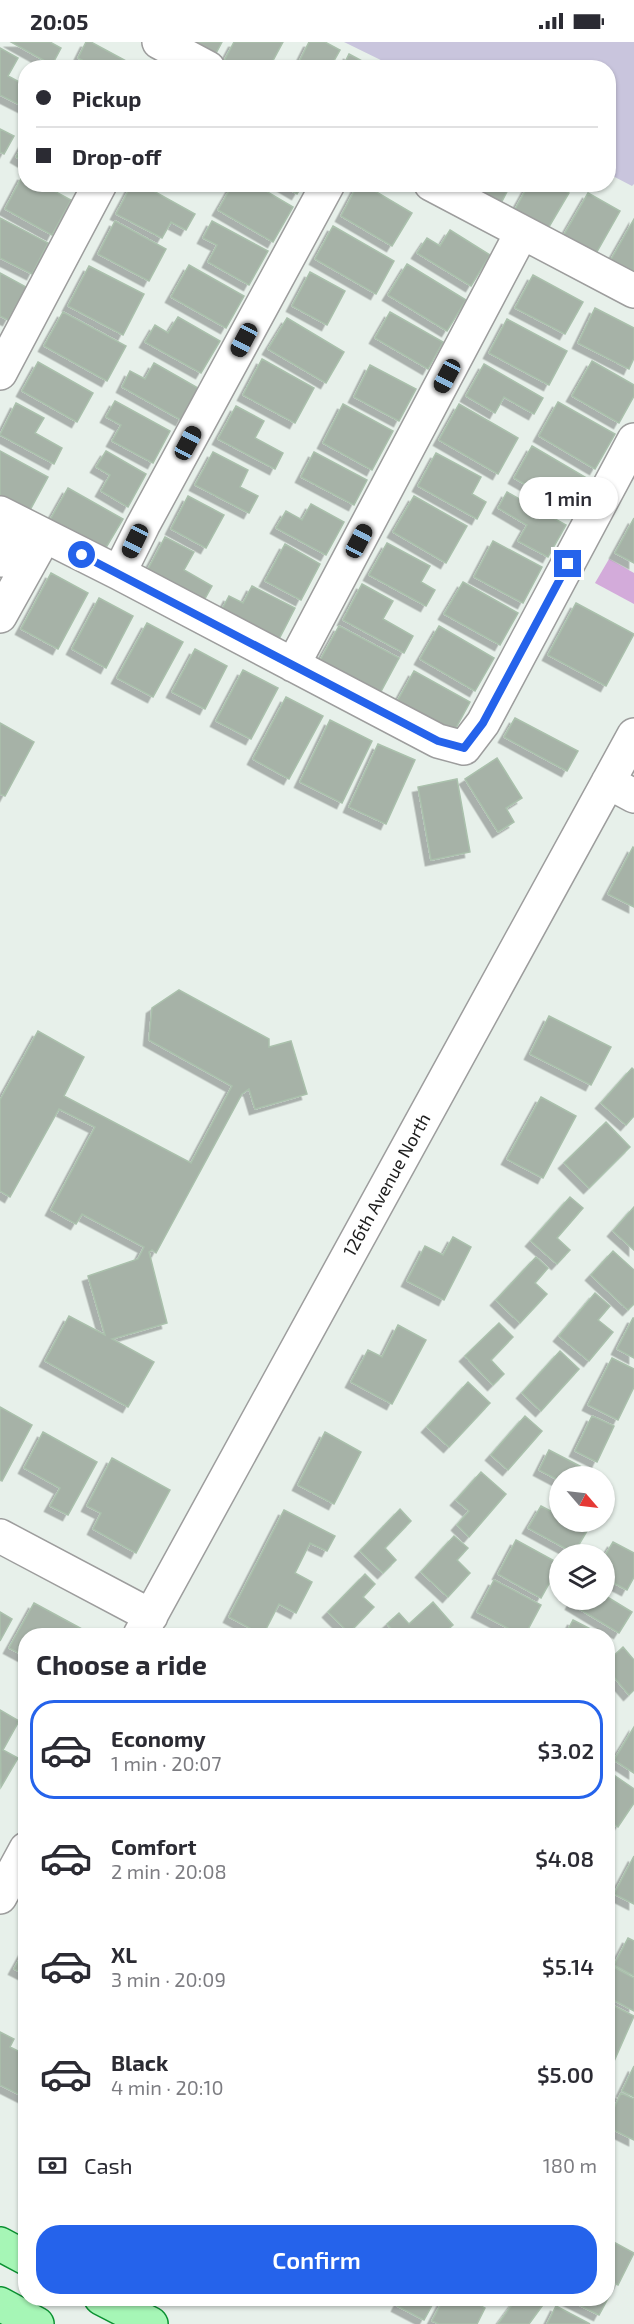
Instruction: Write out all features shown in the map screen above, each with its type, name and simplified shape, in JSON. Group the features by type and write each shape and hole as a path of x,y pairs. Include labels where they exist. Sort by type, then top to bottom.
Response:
{"main road":[{"path":"0,2244 18,2254"},
{"path":"0,2304 37,2324"},
{"path":"116,2306 151,2324"}],"street":[{"path":"165,53 185,60"},
{"path":"0,373 96,192"},
{"path":"119,573 324,192"},
{"path":"446,192 634,291"},
{"path":"293,665 522,232"},
{"path":"21,525 119,573 438,741 464,748 483,723 634,440"},
{"path":"0,560 21,525"},
{"path":"0,616 21,525"},
{"name":"126th Avenue North","path":"145,1625 621,789 634,735"},
{"path":"0,1536 145,1625"},
{"path":"0,1897 18,1864"}],"shaded area":[{"path":"344,42 634,42 634,184 632,186 616,178 616,60 381,60"},
{"path":"609,559 634,573 634,604 595,583"}],"building":[{"path":"11,42 50,42 61,48 55,60 43,60"},
{"path":"86,42 91,42 124,60 82,60 78,58"},
{"path":"186,42 222,42 214,57"},
{"path":"234,42 283,42 273,60 225,60"},
{"path":"309,42 325,42 340,50 334,60 300,60"},
{"path":"0,48 18,58 8,76 18,81 18,104 0,95"},
{"path":"349,54 360,60 346,60"},
{"path":"0,129 14,136 4,154 0,152"},
{"path":"18,184 18,192 56,192 71,200 52,235 5,209"},
{"path":"128,192 155,192 195,214 186,230 171,222 162,238 116,214"},
{"path":"228,192 268,192 293,207 273,242 218,210"},
{"path":"354,192 377,192 412,213 392,246 341,216"},
{"path":"470,192 507,192 499,207"},
{"path":"525,192 569,193 546,232 513,213"},
{"path":"588,193 620,211 594,257 562,238"},
{"path":"0,218 48,243 32,274 0,258"},
{"path":"634,219 634,278 609,263"},
{"path":"115,221 166,249 149,281 98,254"},
{"path":"212,221 268,251 249,285 208,262 217,245 203,238"},
{"path":"333,226 394,261 376,294 315,259"},
{"path":"450,230 490,255 471,286 417,253 427,238 440,246"},
{"path":"407,264 466,300 447,331 388,295"},
{"path":"189,265 244,296 226,328 171,297"},
{"path":"89,266 144,294 123,335 68,306"},
{"path":"310,272 345,291 327,325 292,306"},
{"path":"0,273 26,287 8,320 0,316"},
{"path":"533,275 583,302 565,334 515,308"},
{"path":"595,308 634,328 634,358 629,369 578,343"},
{"path":"63,312 126,346 107,381 44,346"},
{"path":"390,312 443,342 428,369 375,338"},
{"path":"178,317 220,341 201,373 145,342 155,325 168,333"},
{"path":"287,318 344,352 326,383 268,349"},
{"path":"507,319 567,351 549,385 489,353"},
{"path":"262,359 314,388 295,423 243,395"},
{"path":"592,361 634,385 634,396 619,423 572,396"},
{"path":"38,362 93,393 77,422 22,391"},
{"path":"154,363 198,388 181,420 122,387 130,371 145,379"},
{"path":"484,364 543,398 534,414 504,397 495,413 466,396"},
{"path":"370,365 416,389 399,421 354,397"},
{"path":"115,401 170,431 153,463 112,441 121,425 106,417"},
{"path":"558,402 615,434 595,469 539,436"},
{"path":"16,403 44,418 35,433 62,448 54,464 0,435"},
{"path":"343,404 393,431 372,470 323,443"},
{"path":"459,404 518,438 498,474 439,440"},
{"path":"236,406 264,421 255,438 283,453 275,469 218,439"},
{"path":"532,446 590,480 571,511 514,478"},
{"path":"0,451 48,477 29,512 0,497"},
{"path":"106,451 146,474 128,507 101,491 110,475 96,467"},
{"path":"213,452 248,470 240,487 258,496 249,513 195,485"},
{"path":"314,452 367,480 354,505 301,477"},
{"path":"436,453 481,477 472,494 486,502 477,519 418,486"},
{"path":"68,488 123,519 104,551 50,520"},
{"path":"507,492 566,525 548,557 518,541 527,525 498,508"},
{"path":"188,496 224,515 206,548 171,529"},
{"path":"414,496 467,526 446,563 393,532"},
{"path":"311,504 344,522 326,555 276,528 286,511 302,520"},
{"path":"634,518 634,563 615,553"},
{"path":"165,537 194,552 184,570 212,586 202,604 146,573"},
{"path":"493,541 542,567 523,603 474,577"},
{"path":"387,543 430,566 421,582 435,590 426,606 369,575"},
{"path":"285,544 320,564 301,600 265,581"},
{"path":"51,573 88,593 58,649 21,629"},
{"path":"463,582 518,613 500,645 444,614"},
{"path":"362,584 393,601 383,619 413,636 404,653 343,620"},
{"path":"252,586 295,608 277,643 220,613 229,596 243,603"},
{"path":"99,598 133,616 106,668 72,649"},
{"path":"576,603 634,634 606,686 548,655"},
{"path":"147,623 183,642 153,697 117,678"},
{"path":"339,626 399,658 378,697 318,664"},
{"path":"439,626 494,658 475,691 420,659"},
{"path":"195,649 227,666 205,709 172,692"},
{"path":"243,670 278,688 251,739 216,721"},
{"path":"414,671 470,702 451,737 394,707"},
{"path":"286,697 323,716 289,779 253,759"},
{"path":"515,718 578,751 567,771 504,737"},
{"path":"330,720 372,741 342,803 300,782"},
{"path":"0,723 34,742 5,796 0,794"},
{"path":"378,744 415,760 386,824 349,807"},
{"path":"497,758 522,798 506,808 514,822 498,832 465,779"},
{"path":"457,779 470,852 431,860 418,787"},
{"path":"634,848 634,907 608,894"},
{"path":"179,990 269,1039 269,1047 291,1041 307,1094 255,1109 249,1089 242,1094 156,1253 152,1250 149,1252 167,1323 112,1339 154,1362 128,1407 45,1361 69,1316 105,1335 88,1276 138,1259 144,1247 82,1214 76,1224 51,1210 95,1127 59,1109 10,1197 0,1191 0,1100 38,1031 84,1057 64,1096 191,1163 232,1086 149,1040 152,1008"},
{"path":"549,1016 611,1047 591,1085 530,1054"},
{"path":"632,1068 634,1070 634,1116 626,1125 601,1103"},
{"path":"541,1097 576,1116 543,1178 507,1159"},
{"path":"606,1122 630,1147 589,1188 564,1163"},
{"path":"570,1197 583,1208 557,1238 570,1250 557,1264 531,1241"},
{"path":"634,1207 634,1250 613,1231"},
{"path":"453,1237 471,1247 444,1300 407,1281 425,1246 443,1255"},
{"path":"613,1251 634,1270 634,1304 628,1310 591,1275"},
{"path":"536,1257 548,1268 535,1283 547,1294 520,1323 496,1300"},
{"path":"595,1293 610,1306 598,1320 613,1332 589,1361 559,1336"},
{"path":"634,1318 634,1358 617,1349"},
{"path":"499,1323 513,1337 491,1360 504,1374 493,1385 465,1356"},
{"path":"398,1325 426,1340 392,1404 351,1382 368,1350 382,1357"},
{"path":"560,1351 579,1369 541,1411 522,1393"},
{"path":"612,1358 634,1369 634,1387 618,1420 588,1405"},
{"path":"468,1382 490,1403 449,1447 427,1427"},
{"path":"0,1407 32,1425 2,1481 0,1480"},
{"path":"525,1416 542,1431 508,1470 491,1455"},
{"path":"592,1416 614,1426 597,1462 575,1451"},
{"path":"43,1432 97,1462 68,1515 50,1506 60,1488 24,1468"},
{"path":"325,1432 361,1452 334,1504 298,1485"},
{"path":"549,1450 580,1466 549,1466 549,1475 539,1470"},
{"path":"112,1458 170,1490 136,1553 93,1529 101,1513 87,1506"},
{"path":"481,1472 506,1494 469,1537 457,1525 469,1511 456,1500"},
{"path":"541,1506 549,1510 549,1532 586,1532 579,1544 557,1544 528,1528"},
{"path":"400,1509 411,1521 385,1548 396,1560 383,1573 360,1551"},
{"path":"284,1510 335,1536 327,1551 310,1543 295,1573 312,1582 296,1613 279,1604 267,1628 250,1628 229,1617"},
{"path":"454,1536 468,1548 457,1560 470,1573 448,1597 421,1572"},
{"path":"516,1540 549,1558 549,1584 541,1598 498,1574"},
{"path":"613,1542 634,1553 634,1577 627,1590 615,1584 615,1544 612,1544"},
{"path":"365,1574 375,1584 363,1597 374,1607 354,1628 344,1628 328,1612"},
{"path":"494,1580 541,1605 529,1628 508,1628 477,1612"},
{"path":"433,1602 453,1625 450,1628 391,1628 387,1624 399,1613 409,1624"},
{"path":"615,1602 632,1612 619,1633 615,1628 611,1628 581,1610 615,1610"},
{"path":"34,1603 80,1628 20,1628"},
{"path":"0,1612 12,1619 0,1641"},
{"path":"573,1620 588,1628 569,1628"},
{"path":"18,1632 18,1653 9,1648"},
{"path":"623,1647 634,1660 634,1690 629,1695 615,1678 615,1654"},
{"path":"0,1710 18,1720 3,1750 18,1758 1,1787"},
{"path":"634,1727 634,1773 615,1761"},
{"path":"615,1776 634,1789 634,1803 618,1827 615,1825"},
{"path":"634,1856 634,1904 615,1894"},
{"path":"628,1938 634,1941 634,1976 615,1966"},
{"path":"615,1968 634,1978 634,2011 615,2001"},
{"path":"615,2006 634,2016 615,2059"},
{"path":"0,2032 14,2039 10,2047 18,2051 18,2094 0,2085"},
{"path":"634,2066 634,2097 622,2091"},
{"path":"621,2093 634,2099 634,2140 615,2130 615,2106"},
{"path":"615,2243 634,2253 618,2285 615,2284"},
{"path":"397,2306 432,2306 424,2320"},
{"path":"440,2306 481,2306 485,2308 477,2324 439,2324 432,2321"},
{"path":"511,2306 542,2306 529,2324 498,2324"},
{"path":"556,2306 590,2324 547,2324"},
{"path":"581,2306 604,2306 599,2315"}],"route":[{"path":"82,555 438,741 464,748 483,723 568,564"}]}
